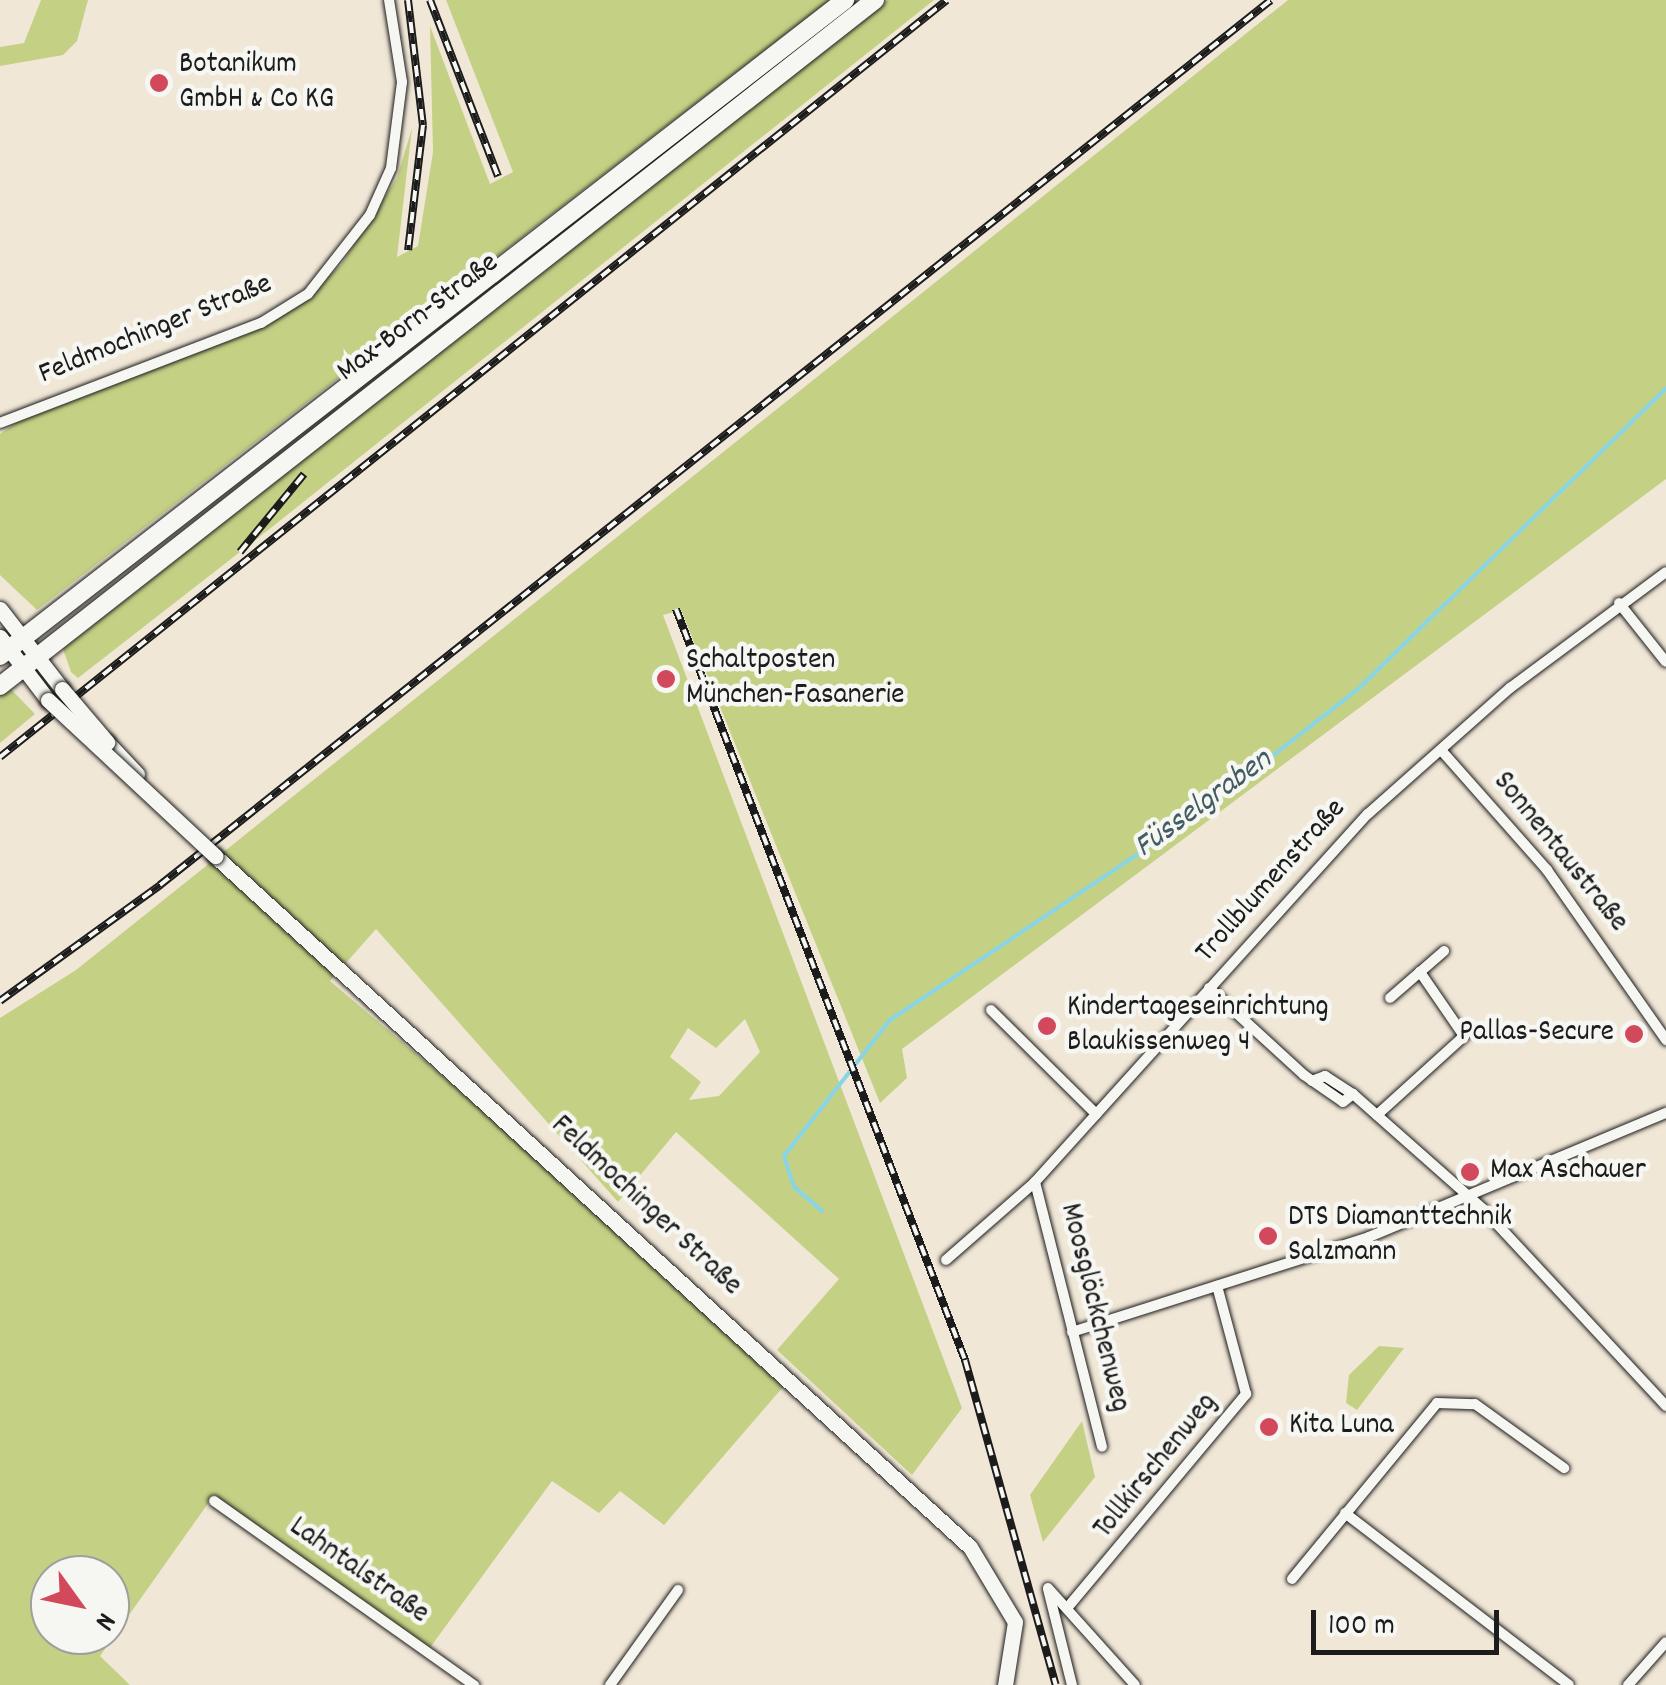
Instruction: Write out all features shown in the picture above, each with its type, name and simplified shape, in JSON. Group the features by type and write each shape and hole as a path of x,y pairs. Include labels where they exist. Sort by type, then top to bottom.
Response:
{"main road":[{"name":"Max-Born-Straße","path":"8,645 845,0"},
{"name":"Max-Born-Straße","path":"0,686 875,0"},
{"name":"Feldmochinger Straße","path":"0,608 8,645 62,689 165,808"},
{"name":"Feldmochinger Straße","path":"30,662 48,700 970,1547 1014,1622 1005,1685"}],"street":[{"name":"Feldmochinger Straße","path":"0,423 260,323 308,294 370,215 391,168 402,82 389,0"},
{"name":"Trollblumenstraße","path":"946,1260 1035,1182 1368,814 1619,603 1666,572"},
{"path":"1619,603 1666,662"},
{"name":"Sonnentaustraße","path":"1441,750 1547,870 1666,1040"},
{"path":"1390,998 1444,952"},
{"path":"1377,1115 1464,1036 1420,972"},
{"path":"1209,988 1312,1081 1326,1076 1377,1115 1468,1199 1666,1406"},
{"path":"991,1010 1096,1114"},
{"path":"1072,1332 1468,1199 1666,1112"},
{"name":"Moosglöckchenweg","path":"1035,1182 1102,1447"},
{"name":"Tollkirschenweg","path":"1068,1607 1246,1394 1217,1286"},
{"path":"1292,1579 1422,1418 1458,1397 1564,1468"},
{"name":"Lahntalstraße","path":"214,1500 474,1685"},
{"path":"1345,1513 1569,1685"},
{"path":"1072,1685 1048,1588 1134,1685"},
{"path":"610,1685 678,1590"},
{"path":"1628,1685 1666,1642"}],"green space":[{"path":"41,0 88,0 77,41 63,55 0,66 0,47 24,43"},
{"path":"446,0 830,0 37,610 0,575 0,434 27,415 290,311 341,265 397,178 412,128 397,257 418,246 433,152 430,26 490,184 513,172"},
{"path":"888,0 934,0 272,527 78,678 71,672 63,649"},
{"path":"1288,0 1666,0 1666,479 902,1049 907,1078 880,1103 681,610 663,615 962,1408 912,1475 777,1350 839,1279 676,1132 618,1202 376,929 330,981 539,1158 783,1387 664,1525 620,1491 599,1513 552,1481 429,1649 214,1495 130,1614 130,1555 30,1555 30,1655 101,1655 130,1685 0,1685 0,1018 76,970","holes":["745,1019 760,1052 719,1096 689,1100 701,1082 670,1057 688,1028 716,1048"]},
{"path":"0,678 35,714 0,743"},
{"path":"1379,1346 1404,1348 1357,1410 1346,1403 1349,1375"},
{"path":"1082,1421 1095,1477 1043,1542 1030,1495"}],"waterway":[{"name":"Füsselgraben","path":"822,1211 794,1187 784,1156 890,1020 1198,814 1359,688 1666,388"}],"railway":[{"path":"408,0 423,125 408,250"},
{"path":"430,0 498,176"},
{"path":"0,757 947,0"},
{"path":"0,1001 160,885 1271,0"},
{"path":"240,552 304,474"},
{"path":"676,609 965,1360 1056,1685"}],"place":[{"name":"Botanikum GmbH & Co KG","path":"159,83"},
{"name":"Schaltposten München-Fasanerie","path":"666,679"},
{"name":"Kindertageseinrichtung Blaukissenweg 4","path":"1047,1026"},
{"name":"Pallas-Secure","path":"1634,1034"},
{"name":"Max Aschauer","path":"1470,1172"},
{"name":"DTS Diamanttechnik Salzmann","path":"1268,1236"},
{"name":"Kita Luna","path":"1269,1427"}]}
